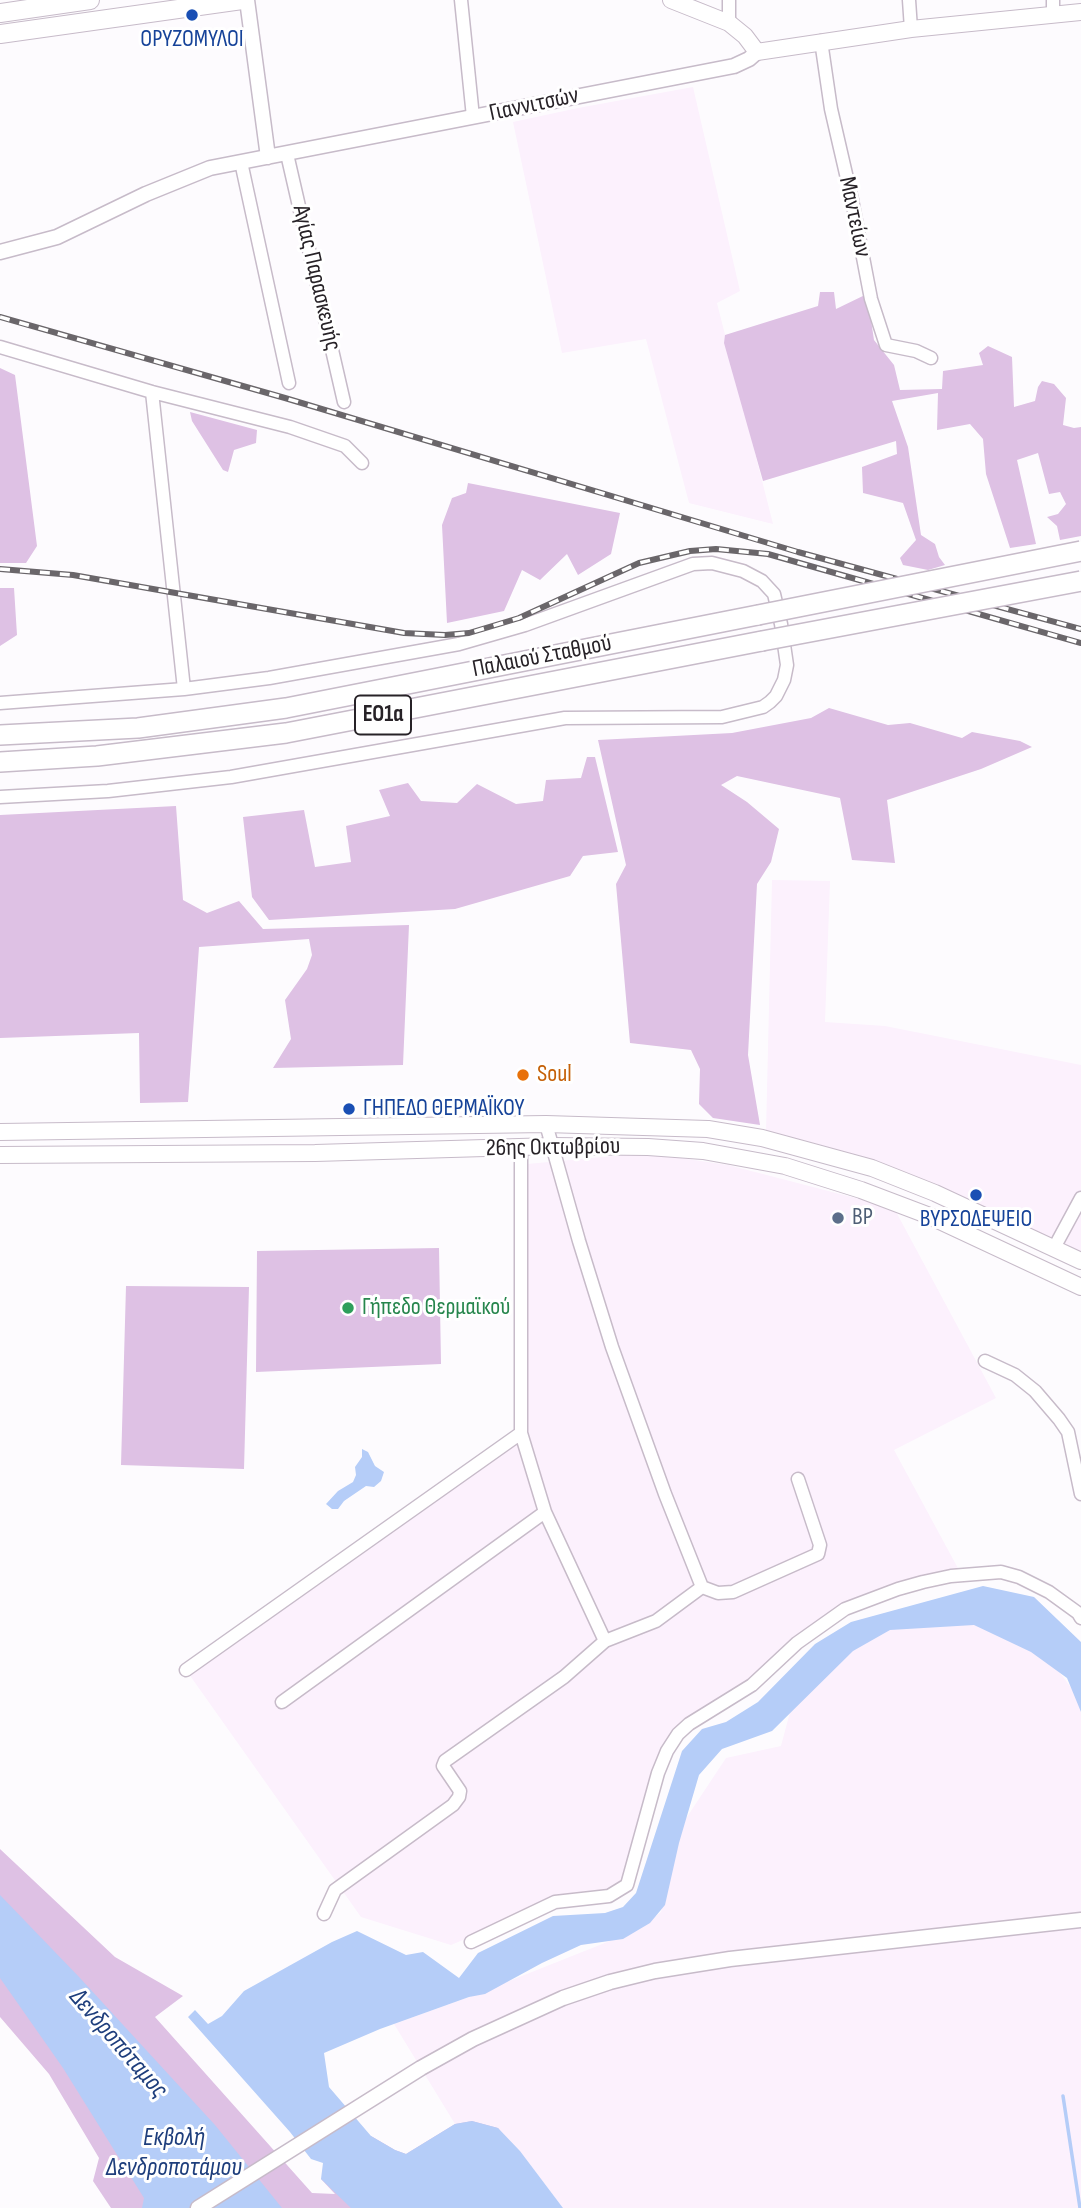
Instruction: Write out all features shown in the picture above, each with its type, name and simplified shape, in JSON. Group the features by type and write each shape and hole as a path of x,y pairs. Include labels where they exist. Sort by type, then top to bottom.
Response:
{"highway":[{"name":"Παλαιού Σταθμού","path":"0,735 138,728 286,708 1081,551"},
{"name":"Παλαιού Σταθμού","path":"0,762 97,756 286,733 1081,581"}],"main road":[{"path":"9,8 90,0"},
{"path":"0,34 242,0"},
{"path":"671,0 729,23 757,52"},
{"name":"Γιαννιτσών","path":"757,52 1053,7 1081,12"},
{"name":"26ης Οκτωβρίου","path":"0,1132 546,1124 708,1129 797,1146 872,1168 935,1193 1081,1261"},
{"name":"26ης Οκτωβρίου","path":"0,1155 315,1153 553,1146 677,1149 756,1160 807,1172 927,1215 1081,1287"}],"street":[{"path":"247,0 268,157"},
{"path":"461,0 472,117"},
{"path":"729,0 729,23"},
{"path":"909,0 911,29"},
{"name":"Μαντείων","path":"821,41 831,109 871,299 886,345 916,351 932,358"},
{"name":"Γιαννιτσών","path":"0,252 57,237 191,174 733,66 757,52"},
{"name":"Αγίας Παρασκευής","path":"287,154 344,402"},
{"path":"242,162 289,383"},
{"path":"0,347 152,392 290,427 345,446 362,463"},
{"path":"152,392 184,689"},
{"path":"0,703 184,689 269,678 459,644 525,625 685,567 712,563 743,571 762,582 774,594 787,665 784,680 770,702 763,707 722,717 565,718 231,777 108,791 0,797"},
{"path":"546,1124 612,1347 674,1519 702,1587 718,1593 733,1592 818,1554 820,1545 798,1479"},
{"path":"521,1148 521,1433 545,1512 605,1641"},
{"path":"1054,1248 1081,1198"},
{"path":"985,1361 1015,1375 1035,1391 1059,1419 1068,1432 1081,1494"},
{"path":"186,1670 521,1433"},
{"path":"282,1702 545,1512"},
{"path":"471,1942 555,1902 609,1896 627,1885 658,1773 678,1734 689,1724 752,1685 797,1643 845,1609 923,1582 951,1576 1001,1573 1019,1577 1049,1592 1081,1618"},
{"path":"324,1914 335,1889 453,1805 460,1791 443,1766 445,1761 564,1677 605,1641 656,1621 702,1587"},
{"path":"198,2208 432,2062 515,2018 610,1982 655,1971 730,1959 1081,1920"}],"shaded area":[{"path":"693,87 740,291 717,303 773,524 689,503 646,339 562,353 513,122"},
{"path":"820,292 834,292 836,309 867,294 874,340 894,365 900,390 942,389 943,371 983,365 979,353 988,346 1012,357 1014,407 1035,401 1042,381 1054,384 1066,398 1063,425 1081,427 1081,536 1060,540 1057,526 1047,517 1058,514 1066,504 1060,492 1049,494 1038,453 1017,460 1036,544 1010,548 986,474 983,439 970,424 937,430 938,393 892,401 908,447 921,535 935,544 945,565 928,570 903,565 900,558 916,540 903,503 863,493 862,467 897,454 896,441 763,481 724,343 725,335 818,306"},
{"path":"0,368 15,375 37,546 26,563 0,563"},
{"path":"190,412 257,430 256,443 234,450 228,472 223,470 192,421"},
{"path":"468,483 620,513 611,554 578,575 567,554 540,580 522,570 504,611 447,623 442,525 452,498 466,493"},
{"path":"0,588 14,588 17,635 0,646"},
{"path":"829,708 888,725 910,723 962,738 972,732 1020,741 1032,747 981,769 887,800 895,863 852,860 840,798 737,776 721,785 747,802 779,829 771,862 757,884 748,1055 760,1125 713,1118 699,1104 700,1069 691,1050 630,1043 616,884 626,865 598,740 732,733 811,718"},
{"path":"587,757 595,757 618,852 583,856 570,876 455,909 269,920 252,897 243,817 304,810 315,867 351,862 346,826 390,816 379,790 408,783 421,801 457,803 477,784 516,804 543,801 546,780 581,778"},
{"path":"176,806 183,900 207,913 239,901 263,929 409,925 403,1065 273,1068 291,1039 285,1000 307,969 312,955 309,939 199,947 188,1102 140,1103 139,1033 0,1038 0,815"},
{"path":"772,880 830,881 825,1022 885,1026 1081,1065 1081,1252 934,1183 875,1160 766,1132"},
{"path":"646,1153 728,1165 894,1208 996,1398 894,1450 960,1572 868,1595 689,1725 662,1760 634,1864 619,1885 589,1897 517,1917 451,1945 361,1917 186,1670 521,1433 527,1164"},
{"name":"Γήπεδο Θερμαϊκού","path":"439,1248 441,1364 256,1372 257,1251"},
{"path":"126,1286 249,1287 244,1469 121,1465"},
{"path":"987,1610 1046,1654 1081,1701 1081,2208 563,2208 520,2151 498,2128 472,2121 455,2124 394,2024 640,1929 661,1912 683,1823 726,1758 781,1746 797,1686 843,1649 904,1619"},
{"path":"0,1849 115,1957 183,1996 155,2017 312,2193 335,2194 321,2179 371,2136 406,2154 455,2124 472,2121 498,2128 562,2208 111,2208 93,2181 99,2158 49,2074 0,2017"}],"water":[{"path":"362,1449 368,1452 375,1466 384,1472 381,1481 374,1487 366,1486 344,1501 338,1509 332,1509 326,1504 338,1491 353,1482 355,1467 362,1457"},
{"path":"983,1586 1034,1597 1081,1642 1081,1712 1067,1678 1031,1652 974,1625 890,1630 853,1651 772,1731 722,1749 699,1775 679,1843 665,1905 650,1923 623,1939 581,1945 485,1994 469,1997 380,2029 324,2053 329,2087 371,2136 406,2154 455,2124 472,2121 498,2128 520,2151 563,2208 351,2208 321,2179 323,2163 311,2159 188,2017 195,2010 208,2024 222,2016 244,1991 357,1931 406,1955 423,1952 459,1978 478,1953 553,1916 605,1913 623,1907 636,1893 682,1751 702,1729 726,1722 758,1702 815,1644 851,1622"},
{"name":"Εκβολή Δενδροποτάμου","path":"0,1895 215,2125 282,2208 142,2208 144,2198 63,2068 0,1978"}],"waterway":[{"path":"1063,2096 1080,2208"}],"railway":[{"path":"0,317 285,398 798,552 1081,629"},
{"path":"0,569 73,575 404,633 445,635 469,633 519,618 639,563 690,551 716,549 768,554 1081,643"}],"place":[{"name":"ΟΡΥΖΟΜΥΛΟΙ","path":"192,15"},
{"name":"Soul","path":"523,1075"},
{"name":"ΓΗΠΕΔΟ ΘΕΡΜΑΪΚΟΥ","path":"349,1109"},
{"name":"ΒΥΡΣΟΔΕΨΕΙΟ","path":"976,1195"},
{"name":"BP","path":"838,1218"},
{"name":"Γήπεδο Θερμαϊκού","path":"348,1308"}],"water label":[{"name":"Δενδροπόταμος","path":"118,2044"}]}
